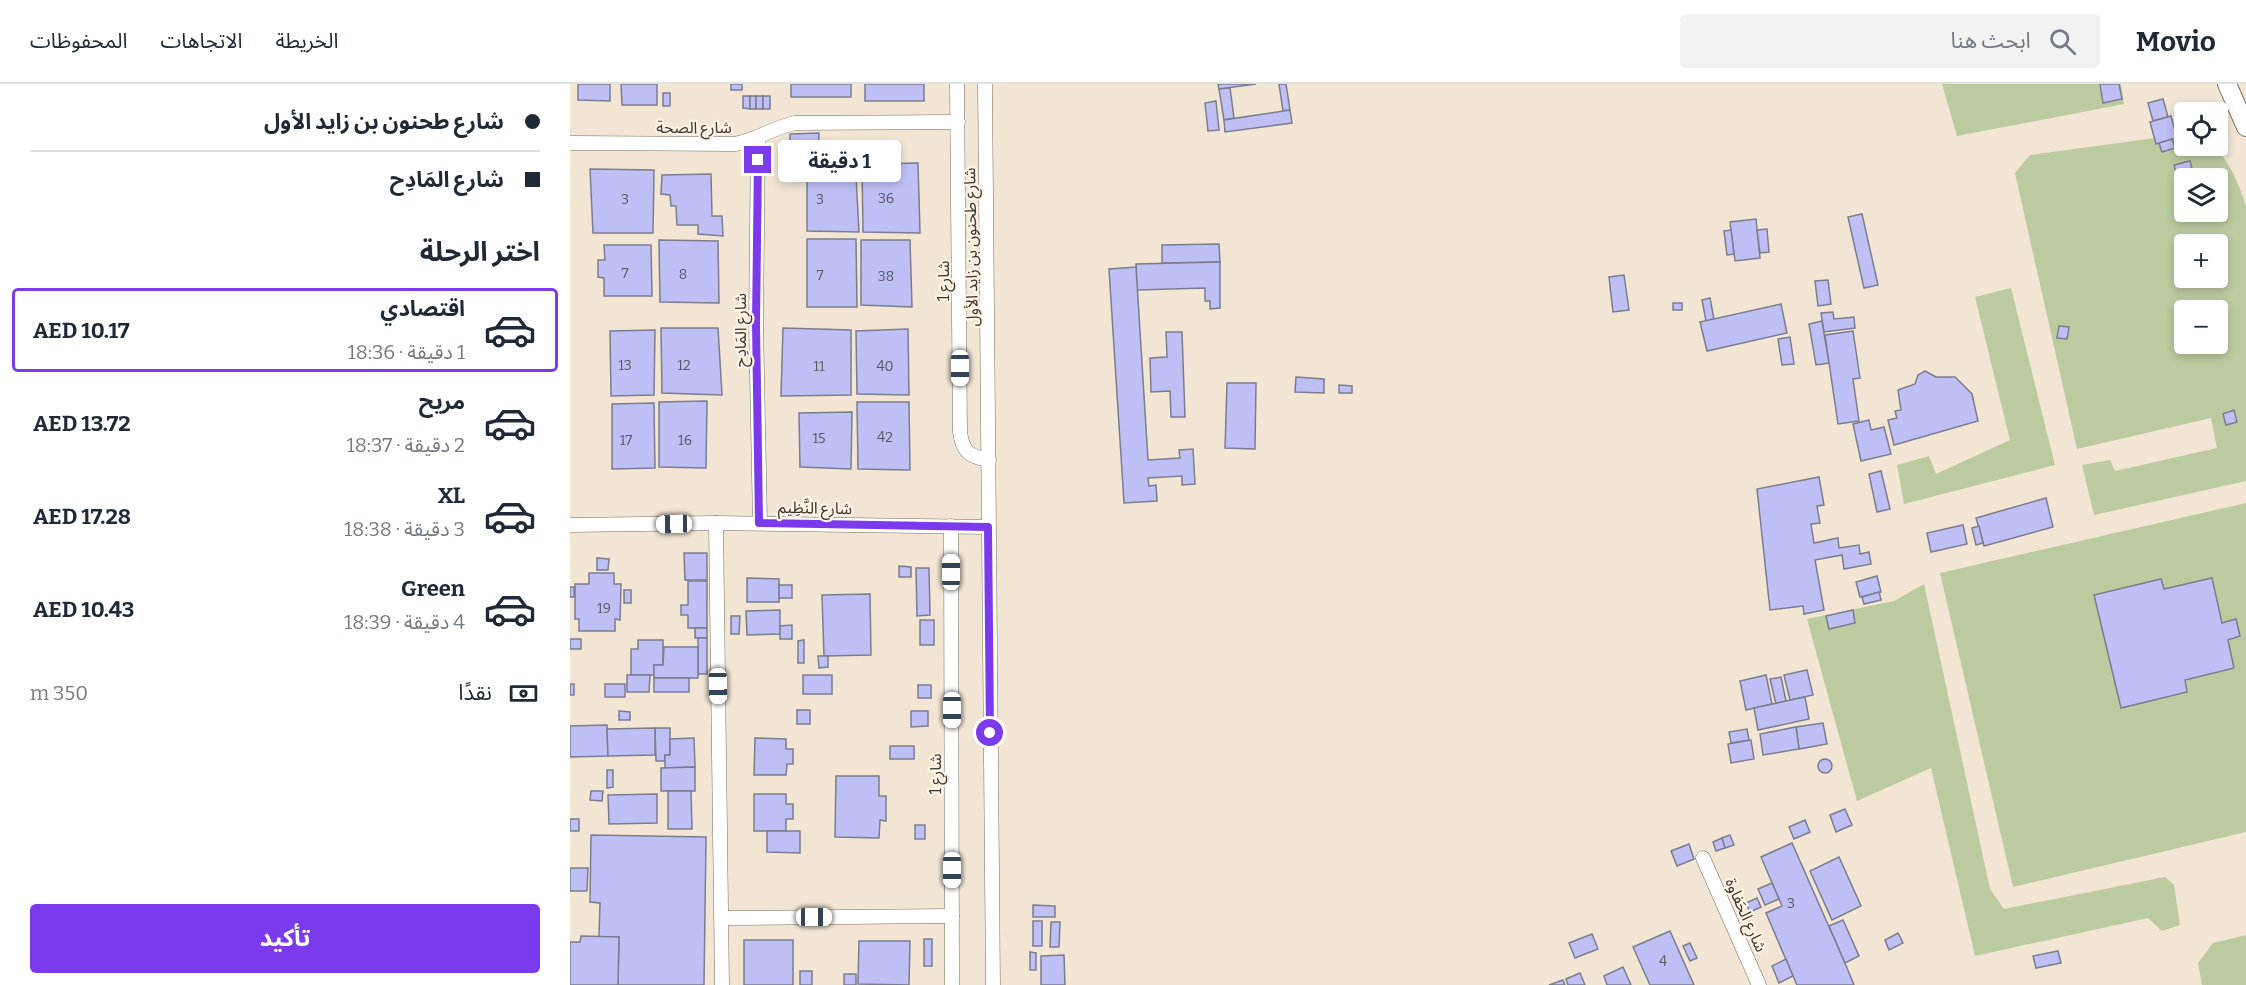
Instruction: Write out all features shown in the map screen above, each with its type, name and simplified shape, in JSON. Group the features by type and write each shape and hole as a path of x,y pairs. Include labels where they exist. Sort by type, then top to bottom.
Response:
{"main road":[{"path":"2227,84 2246,127"}],"street":[{"name":"شارع 1","path":"957,84 960,439 974,457 989,460"},
{"name":"شارع طحنون بن زايد الأول","path":"986,84 993,985"},
{"name":"شارع الصحة","path":"570,143 735,144 795,123 958,122"},
{"name":"شارع المَادِح","path":"758,137 756,323 759,523"},
{"path":"716,523 722,985"},
{"name":"شارع النَّظِيم","path":"570,525 759,523 988,527"},
{"name":"شارع 1","path":"951,526 952,985"},
{"name":"شارع الحَفاوة","path":"1703,858 1759,985"},
{"path":"722,918 952,916"}],"green space":[{"path":"1942,84 2121,84 2124,104 1957,136"},
{"path":"2174,135 2174,156 2222,156 2226,160 2246,206 2246,481 2094,515 2082,465 2110,460 2115,471 2217,448 2211,418 2077,449 2015,173 2030,155"},
{"path":"2011,288 2055,465 1904,504 1897,465 1929,456 1936,474 2010,440 1975,297"},
{"path":"2246,503 2246,832 2013,887 1940,573"},
{"path":"1924,584 1990,889 2004,909 2165,877 2174,885 2180,925 2162,931 2148,918 1975,956 1931,768 1857,801 1807,619 1894,601"},
{"path":"2246,935 2246,985 2202,985 2198,963 2213,943"}],"building":[{"path":"578,84 610,84 610,101 578,100"},
{"path":"621,84 657,84 657,105 622,105"},
{"path":"731,84 742,84 742,90 731,90"},
{"path":"791,84 851,84 851,97 791,97"},
{"path":"865,84 924,84 924,101 865,101"},
{"path":"1218,84 1256,84 1219,89"},
{"path":"1279,84 1286,84 1290,110 1283,111"},
{"path":"2100,84 2119,84 2122,99 2103,103"},
{"path":"1230,88 1234,118 1224,120 1219,89"},
{"path":"663,93 670,93 670,106 663,106"},
{"path":"743,96 750,96 750,109 743,108"},
{"path":"750,96 756,96 756,109 750,109"},
{"path":"756,96 763,96 763,109 756,109"},
{"path":"763,96 770,96 770,109 763,109"},
{"path":"2163,99 2168,117 2153,121 2148,103"},
{"path":"1216,101 1219,130 1208,131 1205,103"},
{"path":"1290,110 1292,123 1225,132 1224,120"},
{"path":"2171,116 2174,139 2156,144 2150,122"},
{"path":"819,133 818,155 790,155 790,134"},
{"path":"2172,139 2174,148 2162,152 2159,143"},
{"path":"2190,161 2192,168 2175,168 2174,165"},
{"path":"918,163 920,233 863,232 862,164"},
{"path":"590,169 654,170 653,233 593,233"},
{"path":"711,174 712,216 722,216 723,236 698,234 698,225 677,225 676,206 671,206 670,195 661,194 662,175"},
{"path":"856,176 859,232 807,231 807,177"},
{"path":"1862,214 1878,285 1864,288 1848,217"},
{"path":"1756,219 1760,258 1735,261 1730,222"},
{"path":"1767,229 1769,252 1760,253 1757,230"},
{"path":"1731,230 1734,254 1727,255 1724,231"},
{"path":"807,239 856,239 857,307 807,307"},
{"path":"659,240 718,241 719,303 660,302"},
{"path":"861,240 910,240 912,307 861,305"},
{"path":"1219,244 1220,262 1162,263 1162,245"},
{"path":"604,245 651,245 652,296 604,296 604,278 598,277 598,260 605,260"},
{"path":"1220,262 1220,308 1210,309 1210,301 1205,301 1205,288 1137,290 1136,264"},
{"path":"1136,267 1148,460 1180,458 1179,450 1193,449 1195,484 1182,485 1182,476 1148,478 1149,486 1156,485 1157,501 1124,503 1109,269"},
{"path":"1624,275 1629,310 1613,312 1609,277"},
{"path":"1828,280 1831,304 1818,306 1815,281"},
{"path":"1710,298 1714,319 1706,321 1702,300"},
{"path":"1673,303 1682,303 1682,310 1673,310"},
{"path":"1781,304 1787,333 1707,351 1700,322"},
{"path":"1833,312 1834,319 1854,317 1855,328 1824,332 1821,313"},
{"path":"1822,321 1829,363 1816,365 1809,324"},
{"path":"2059,326 2069,327 2067,339 2057,338"},
{"path":"661,328 718,328 722,395 662,393"},
{"path":"783,328 851,330 851,395 781,396"},
{"path":"908,329 909,395 857,394 856,331"},
{"path":"655,330 654,395 611,396 610,331"},
{"path":"1853,331 1860,378 1853,379 1859,421 1838,424 1825,335"},
{"path":"1166,332 1182,332 1185,417 1171,417 1170,391 1151,392 1150,358 1167,357"},
{"path":"1790,337 1794,364 1782,365 1778,339"},
{"path":"1925,371 1936,377 1955,377 1972,394 1978,421 1894,445 1888,420 1897,418 1895,411 1901,410 1898,390 1915,384 1918,375"},
{"path":"1296,377 1324,379 1324,393 1295,392"},
{"path":"1227,383 1256,383 1255,449 1225,448"},
{"path":"1339,385 1352,386 1352,393 1339,393"},
{"path":"707,401 706,468 659,467 659,402"},
{"path":"857,402 909,402 910,470 858,469"},
{"path":"654,403 655,468 612,469 612,404"},
{"path":"2234,410 2237,422 2226,425 2223,414"},
{"path":"852,412 851,469 800,467 799,413"},
{"path":"1869,420 1871,430 1884,427 1891,454 1861,461 1853,424"},
{"path":"1881,471 1890,509 1877,512 1869,474"},
{"path":"1819,477 1824,505 1817,506 1820,523 1811,524 1814,543 1838,538 1839,548 1859,545 1860,554 1869,552 1871,564 1844,569 1842,555 1815,560 1824,610 1804,614 1803,606 1770,610 1757,489"},
{"path":"2046,498 2053,527 1984,546 1976,518"},
{"path":"1963,525 1967,544 1931,552 1927,533"},
{"path":"1979,526 1983,543 1976,545 1972,528"},
{"path":"684,553 707,553 707,580 685,580"},
{"path":"597,558 609,559 608,570 597,570"},
{"path":"899,566 911,567 911,577 899,577"},
{"path":"916,568 929,568 930,615 917,616"},
{"path":"589,573 614,573 614,584 621,584 620,620 615,619 615,631 579,631 579,619 575,619 575,584 589,584"},
{"path":"1877,576 1881,592 1860,597 1856,582"},
{"path":"747,578 779,579 779,602 747,602"},
{"path":"2212,578 2222,623 2236,619 2240,636 2228,640 2234,668 2185,680 2187,692 2121,708 2094,595 2161,579 2164,589"},
{"path":"688,581 707,581 707,628 688,628 688,615 681,615 681,605 688,605"},
{"path":"779,585 792,585 792,598 779,598"},
{"path":"570,587 574,587 574,597 570,597"},
{"path":"624,590 631,590 631,603 624,603"},
{"path":"1879,592 1881,600 1864,604 1862,597"},
{"path":"870,594 871,655 824,656 822,595"},
{"path":"780,610 780,634 747,635 746,611"},
{"path":"1853,610 1855,623 1829,629 1826,616"},
{"path":"731,616 740,616 739,634 731,634"},
{"path":"920,620 934,620 934,645 920,645"},
{"path":"792,625 792,639 780,639 780,626"},
{"path":"695,628 707,628 707,638 695,638"},
{"path":"698,638 707,638 707,674 698,674"},
{"path":"570,639 581,639 581,649 570,649"},
{"path":"638,640 663,640 663,665 654,665 654,675 631,675 631,649 638,649"},
{"path":"804,640 804,663 798,663 798,641"},
{"path":"664,647 698,647 698,678 654,678 654,665 663,665"},
{"path":"818,656 828,656 828,667 819,668"},
{"path":"1807,670 1813,695 1790,700 1784,675"},
{"path":"627,675 650,675 649,692 627,692"},
{"path":"803,675 832,675 832,694 803,694"},
{"path":"1766,675 1772,704 1746,710 1740,681"},
{"path":"1781,677 1786,701 1776,704 1770,679"},
{"path":"654,678 689,678 689,692 654,692"},
{"path":"570,684 574,684 574,695 570,695"},
{"path":"605,684 625,684 625,697 605,697"},
{"path":"918,685 931,685 931,698 918,698"},
{"path":"1805,697 1809,719 1758,730 1754,708"},
{"path":"797,710 810,710 810,724 797,724"},
{"path":"619,711 630,712 630,720 619,720"},
{"path":"911,711 928,711 928,726 911,727"},
{"path":"1823,723 1827,744 1799,749 1796,727"},
{"path":"607,725 608,756 570,757 570,726"},
{"path":"1796,727 1799,749 1763,755 1760,734"},
{"path":"655,728 670,728 670,755 665,755 665,761 656,761"},
{"path":"655,728 655,755 608,756 607,729"},
{"path":"1747,729 1749,740 1731,743 1729,732"},
{"path":"694,738 695,767 665,768 665,755 670,755 670,739"},
{"path":"755,738 786,739 786,749 793,749 793,764 787,764 786,775 754,775"},
{"path":"1751,740 1754,759 1731,763 1728,744"},
{"path":"890,746 914,746 914,759 890,759"},
{"path":"1825,759 1830,761 1832,766 1830,771 1825,773 1820,771 1818,766 1820,761"},
{"path":"695,767 695,791 661,791 661,768"},
{"path":"607,770 613,770 613,787 607,788"},
{"path":"836,776 879,776 879,796 886,796 886,821 880,820 879,838 835,837"},
{"path":"591,791 603,791 602,801 590,800"},
{"path":"668,791 691,791 692,829 668,829"},
{"path":"657,794 657,823 609,824 608,795"},
{"path":"754,794 786,794 786,804 793,804 793,819 786,819 786,831 754,831"},
{"path":"1845,809 1852,825 1836,832 1830,815"},
{"path":"570,819 579,819 579,831 570,831"},
{"path":"1805,820 1810,832 1794,839 1789,827"},
{"path":"915,825 925,825 925,839 915,839"},
{"path":"767,831 800,831 800,853 767,852"},
{"path":"591,835 706,837 704,985 618,985 619,937 599,937 600,903 590,902"},
{"path":"1730,835 1734,845 1725,848 1722,838"},
{"path":"1722,838 1725,848 1716,851 1713,842"},
{"path":"1792,843 1854,985 1797,985 1793,976 1766,913 1782,906 1761,857"},
{"path":"1689,844 1694,859 1677,866 1671,851"},
{"path":"1839,857 1861,906 1832,920 1810,871"},
{"path":"570,868 588,868 587,891 570,891"},
{"path":"1772,883 1779,899 1765,905 1758,889"},
{"path":"1757,898 1761,907 1750,912 1746,903"},
{"path":"1033,905 1055,906 1055,917 1033,917"},
{"path":"1843,920 1859,956 1845,963 1829,926"},
{"path":"1033,921 1042,921 1042,946 1033,946"},
{"path":"1051,922 1060,922 1059,947 1050,947"},
{"path":"1670,931 1694,985 1650,985 1633,947"},
{"path":"1898,933 1903,943 1889,950 1885,940"},
{"path":"1592,934 1598,949 1575,958 1569,943"},
{"path":"581,936 619,937 618,985 570,985 570,942 580,942"},
{"path":"924,939 932,939 932,966 924,966"},
{"path":"744,940 793,940 793,985 744,985"},
{"path":"859,941 910,941 909,985 858,984"},
{"path":"1690,943 1697,958 1690,961 1683,946"},
{"path":"2058,951 2061,963 2036,968 2033,956"},
{"path":"1030,952 1036,953 1036,970 1030,970"},
{"path":"1064,955 1065,985 1041,985 1041,956"},
{"path":"1786,959 1793,976 1779,983 1772,966"},
{"path":"1623,967 1631,985 1607,985 1604,976"},
{"path":"800,971 812,971 812,985 800,985"},
{"path":"1580,973 1585,985 1568,985 1566,979"},
{"path":"844,974 856,974 856,985 844,985"},
{"path":"1563,980 1565,985 1549,985"}],"route":[{"path":"758,160 756,323 759,523 988,527 990,733"}]}
